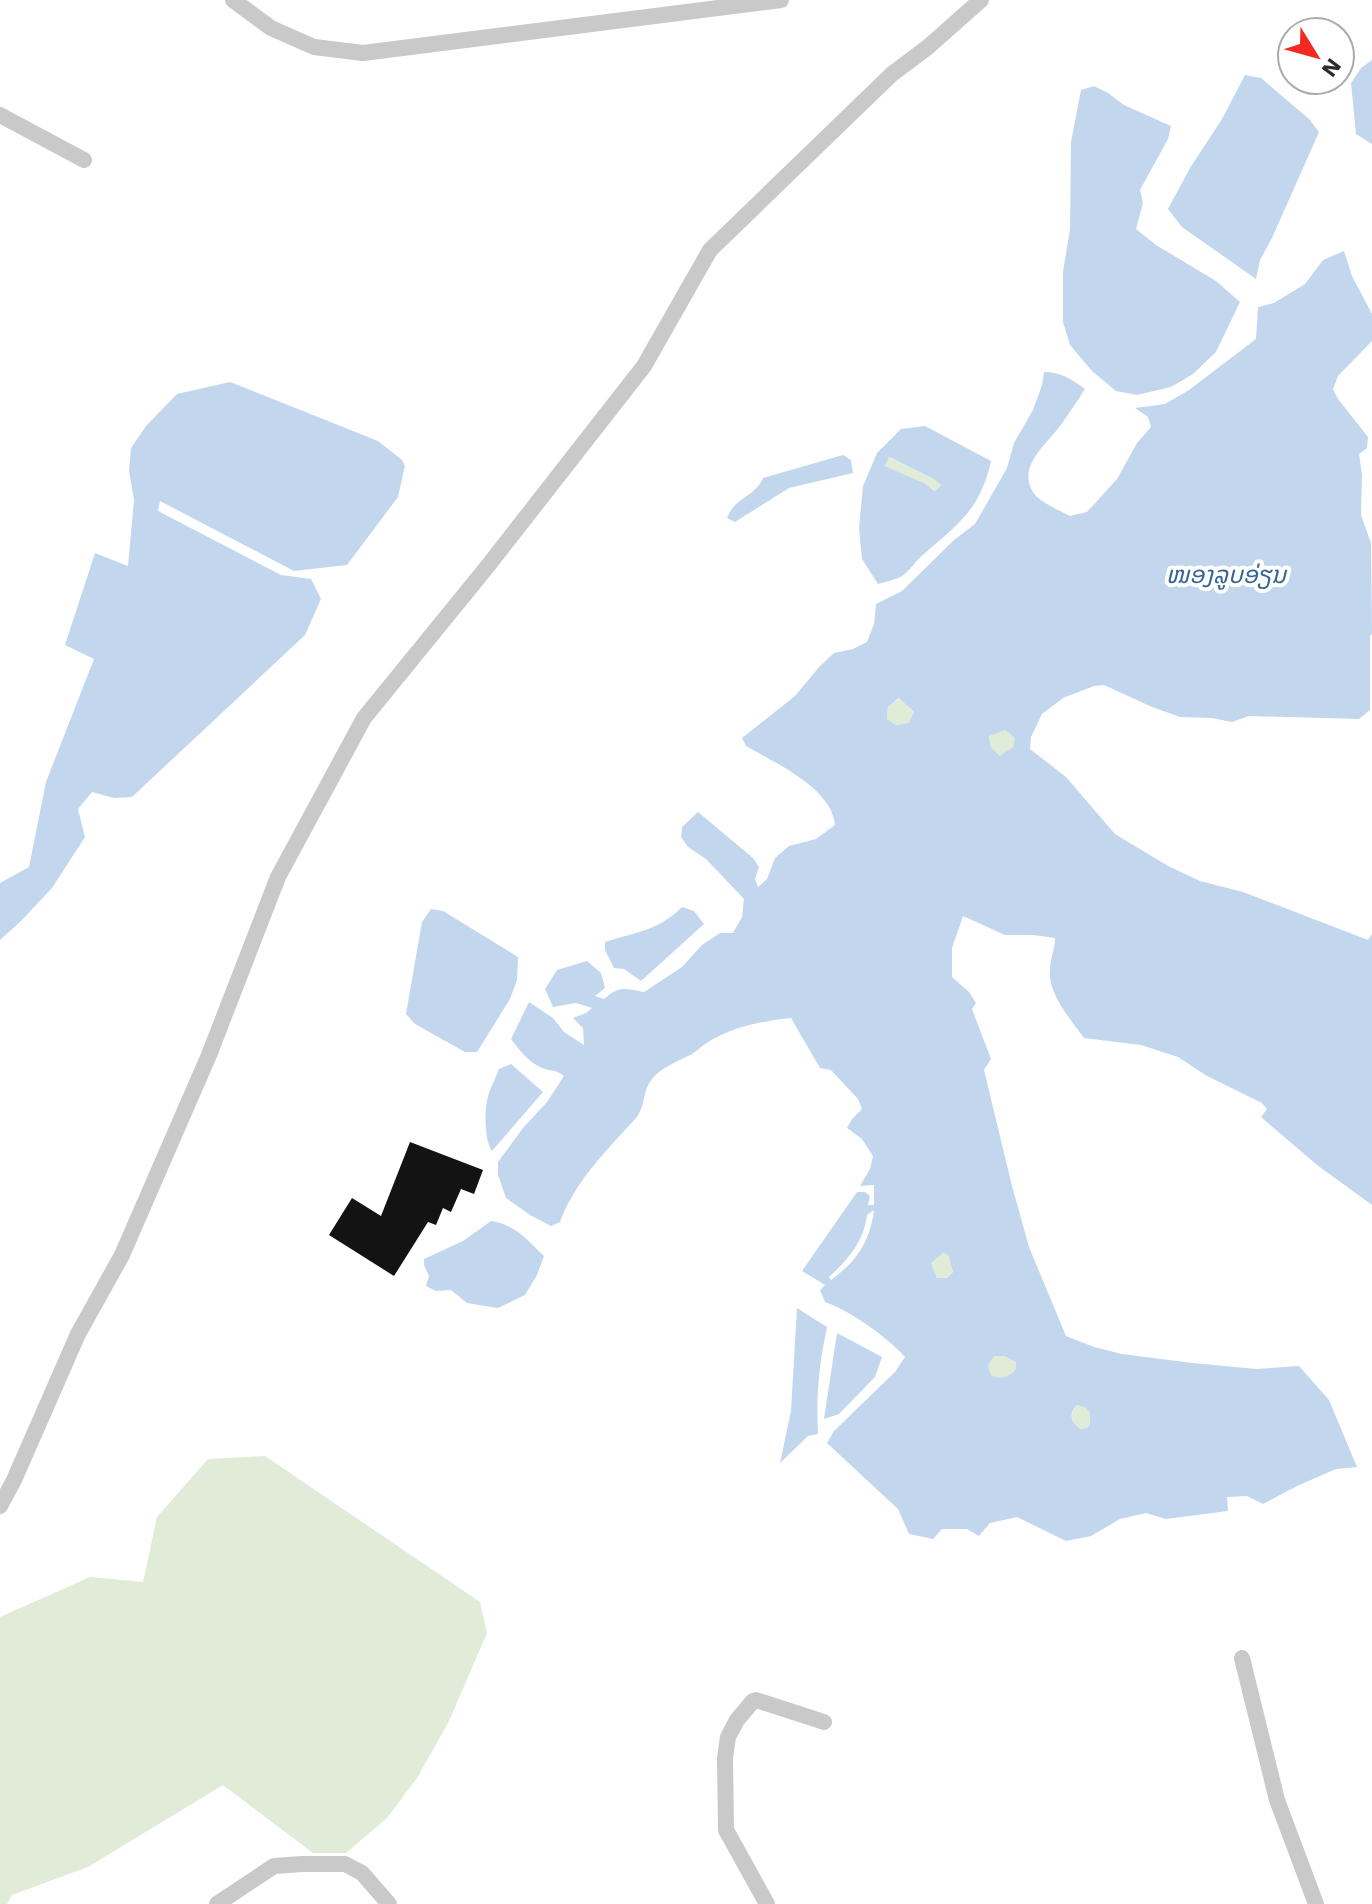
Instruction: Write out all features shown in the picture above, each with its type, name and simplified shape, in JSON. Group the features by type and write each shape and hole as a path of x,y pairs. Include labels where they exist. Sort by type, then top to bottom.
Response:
{"street":[{"path":"233,0 271,28 314,47 363,53 781,0"},
{"path":"0,1506 78,1334 122,1255 209,1055 278,877 364,718 644,366 710,250 892,74 981,0"},
{"path":"0,115 84,160"},
{"path":"1242,1658 1277,1800 1316,1904"},
{"path":"767,1904 726,1830 725,1758 728,1737 737,1720 756,1700 824,1722"},
{"path":"217,1904 274,1866 302,1864 345,1864 362,1873 389,1904"}],"green space":[{"path":"888,457 941,484 936,491 885,466"},
{"path":"900,698 914,713 909,723 896,725 887,719 888,707"},
{"path":"1005,730 1015,738 1013,747 1001,757 991,747 989,735"},
{"path":"942,1253 948,1255 953,1272 947,1278 937,1278 931,1263"},
{"path":"994,1356 1004,1356 1016,1362 1016,1369 1004,1377 991,1375 988,1366"},
{"path":"1077,1405 1090,1413 1087,1428 1082,1429 1073,1421 1072,1415"},
{"path":"265,1456 480,1602 487,1633 449,1721 417,1778 387,1818 346,1853 313,1853 223,1785 88,1867 12,1895 7,1904 0,1904 0,1617 90,1577 143,1582 157,1517 208,1459"}],"water":[{"path":"1372,60 1372,144 1356,134 1352,96 1356,96 1356,76"},
{"path":"1245,75 1261,78 1276,91 1276,96 1282,96 1319,132 1260,260 1256,279 1182,227 1168,209"},
{"path":"1094,86 1124,105 1171,126 1168,139 1140,190 1143,203 1136,229 1156,245 1216,281 1240,302 1216,352 1193,374 1171,387 1137,395 1116,391 1092,371 1070,345 1063,322 1063,272 1070,229 1071,142 1081,90"},
{"name":"ໜອງລູບອ່ຽນ","path":"1344,251 1352,276 1372,314 1372,341 1338,376 1333,389 1368,437 1367,448 1359,454 1361,515 1371,543 1370,710 1359,719 1249,716 1232,722 1180,717 1104,685 1094,686 1063,698 1042,714 1031,737 1030,749 1066,777 1115,834 1168,866 1200,881 1243,892 1368,940 1372,934 1372,1205 1317,1165 1261,1117 1267,1109 1262,1103 1207,1076 1178,1057 1141,1045 1084,1038 1061,1006 1052,987 1050,966 1055,938 1005,935 963,916 952,948 952,977 976,1003 972,1009 991,1059 984,1070 1012,1186 1029,1247 1066,1336 1122,1354 1257,1369 1299,1366 1329,1400 1357,1467 1336,1469 1263,1504 1247,1496 1227,1497 1228,1511 1166,1519 1146,1513 1120,1519 1091,1536 1066,1541 1017,1517 990,1523 979,1536 967,1529 942,1529 933,1539 909,1534 898,1509 827,1443 834,1431 895,1372 905,1357 868,1325 825,1302 820,1290 825,1285 802,1271 857,1192 865,1192 870,1196 868,1205 874,1205 874,1185 860,1186 870,1169 873,1156 862,1139 847,1128 862,1109 858,1099 831,1070 820,1068 791,1018 727,1032 664,1068 652,1079 636,1118 583,1180 560,1222 551,1226 506,1198 498,1175 498,1162 564,1076 536,1065 511,1039 529,1002 584,1045 583,1028 573,1018 592,1008 576,1003 553,1007 545,989 557,970 587,961 601,973 605,988 595,996 604,999 622,989 644,992 682,967 702,945 720,933 733,933 742,917 744,899 681,837 682,827 698,812 753,858 759,867 755,879 758,887 767,879 775,858 789,846 816,839 835,825 832,812 813,788 746,746 742,738 795,696 834,653 867,642 874,624 876,604 902,591 954,540 975,524 1007,468 1014,443 1033,410 1044,372 1066,377 1085,389 1031,464 1029,482 1036,496 1070,516 1087,512 1117,479 1137,443 1151,427 1148,417 1135,408 1165,404 1189,390 1256,339 1258,307 1274,303 1305,284 1323,260","holes":["899,698 914,712 909,723 896,725 887,719 888,707","1005,730 1015,738 1013,747 1000,756 991,747 989,736","874,1210 869,1232 860,1250 848,1266 831,1280 829,1277 854,1249 867,1215","943,1253 948,1255 953,1272 947,1278 937,1278 931,1263","994,1356 1004,1356 1016,1362 1016,1369 1008,1376 991,1375 988,1366","1077,1405 1086,1408 1090,1413 1090,1425 1087,1428 1078,1427 1073,1421 1072,1412"]},
{"path":"230,382 378,441 405,466 398,497 347,565 294,571 160,501 158,511 281,575 311,579 321,599 305,635 132,797 114,798 92,792 78,809 85,837 52,888 0,940 0,883 29,867 46,782 94,659 65,645 95,553 128,566 134,500 129,471 131,448 146,426 177,394"},
{"path":"925,426 991,461 981,492 958,524 905,574 878,584 862,559 859,528 863,486 877,453 901,429","holes":["889,457 941,485 935,491 885,466"]},
{"path":"843,455 851,460 853,473 789,488 735,522 727,518 730,511 763,478"},
{"path":"682,907 694,911 704,924 641,981 624,969 614,968 605,950 605,942 655,926"},
{"path":"431,909 443,911 518,957 517,980 510,999 477,1052 465,1052 415,1024 406,1014 422,922"},
{"path":"511,1064 543,1092 492,1151 486,1132 487,1099 499,1069"},
{"path":"491,1221 514,1229 544,1256 525,1295 498,1308 467,1303 451,1290 436,1291 426,1286 429,1276 424,1259 463,1241"},
{"path":"797,1308 827,1327 819,1380 818,1434 808,1436 780,1463 791,1411"},
{"path":"837,1333 882,1357 875,1377 839,1414 824,1419"}],"building":[{"path":"410,1142 483,1170 474,1194 461,1189 451,1212 443,1208 436,1225 428,1222 394,1276 329,1235 352,1198 381,1216"}]}
